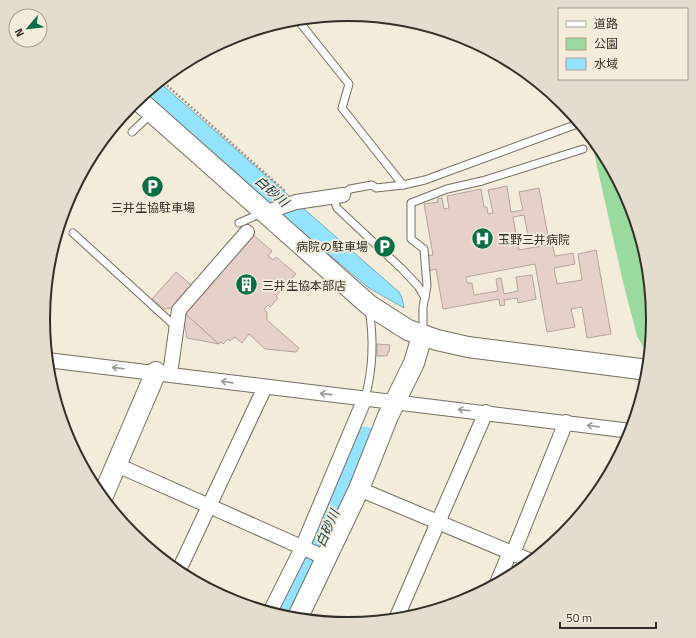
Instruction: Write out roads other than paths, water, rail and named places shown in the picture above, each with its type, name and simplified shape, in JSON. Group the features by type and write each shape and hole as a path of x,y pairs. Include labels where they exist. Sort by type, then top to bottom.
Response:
{"street":[{"path":"143,103 270,211 368,305 408,330 422,336 468,348 641,369"},
{"path":"270,211 297,202 338,196"},
{"path":"105,491 163,373 177,327 179,310 243,228"},
{"path":"273,607 359,489 395,402 414,363 422,336"},
{"path":"54,363 163,373 265,387 486,412 624,430"},
{"path":"181,566 265,387"},
{"path":"301,613 313,553 365,398"},
{"path":"399,612 486,412"},
{"path":"502,574 566,422"},
{"path":"117,465 313,553"},
{"path":"359,489 525,558"}],"lane":[{"path":"302,25 349,84 342,108 403,185"},
{"path":"132,132 152,112"},
{"path":"425,298 418,286 402,269 337,208 338,196 350,189 372,185 376,188 403,185 426,180 574,125"},
{"path":"422,336 423,307 427,286 424,249 411,239 411,203 447,189 482,181 583,148"},
{"path":"243,228 270,211"},
{"path":"72,233 177,327"},
{"path":"365,398 368,388 373,341 368,305"}],"water":[{"path":"163,86 399,292 404,308 369,288 288,220 237,173 149,97"}],"waterway":[{"name":"白砂川","path":"288,611 314,559 365,438"}],"place":[{"name":"三井生協駐車場","path":"153,186"},
{"name":"玉野三井病院","path":"482,239"},
{"name":"病院の駐車場","path":"384,246"},
{"name":"三井生協本部店","path":"246,285"}]}
